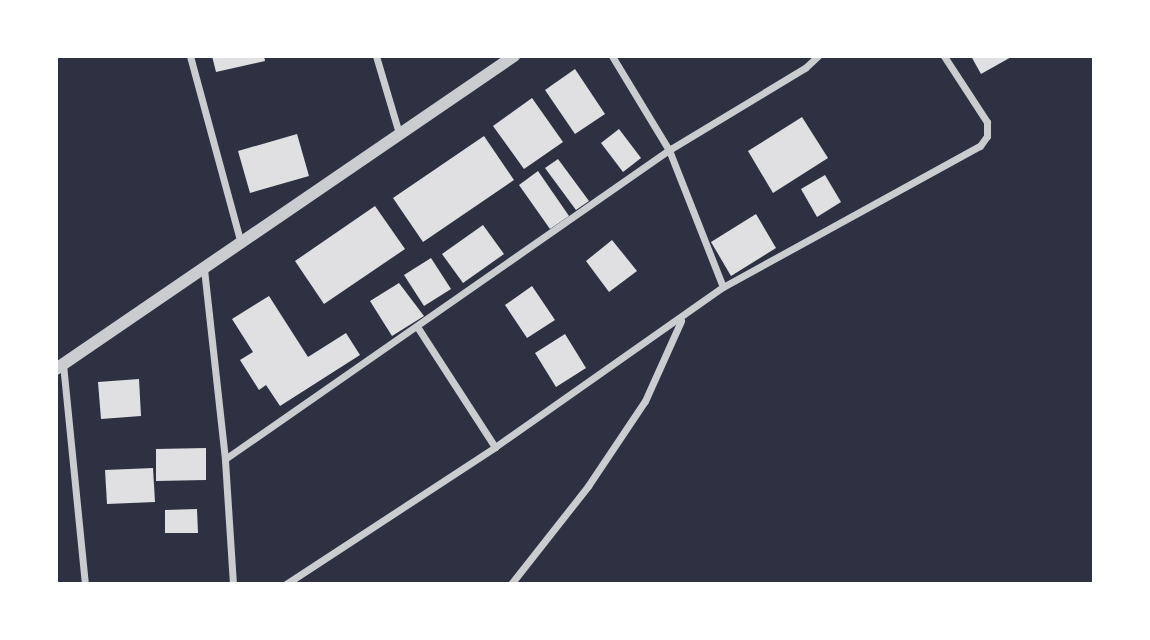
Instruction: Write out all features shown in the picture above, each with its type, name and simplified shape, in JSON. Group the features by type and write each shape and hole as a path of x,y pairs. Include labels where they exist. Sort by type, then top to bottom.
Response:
{"street":[{"path":"190,56 241,245"},
{"path":"376,56 399,133"},
{"path":"83,583 60,367 514,56"},
{"path":"612,56 669,150 723,287"},
{"path":"225,459 418,328 669,150 805,68 818,56"},
{"path":"286,584 495,447 591,376 681,320 723,287 980,146 988,136 987,122 944,56"},
{"path":"204,270 225,459 233,584"},
{"path":"511,584 588,486 645,401 681,320"},
{"path":"418,328 495,447"}],"building":[{"path":"212,56 264,56 265,61 216,72"},
{"path":"971,56 1013,56 981,74"},
{"path":"575,69 605,114 575,134 545,90"},
{"path":"532,98 563,142 524,169 493,126"},
{"path":"802,117 828,158 773,193 748,151"},
{"path":"619,129 641,158 623,172 601,143"},
{"path":"297,134 309,176 250,193 238,151"},
{"path":"484,136 514,180 423,242 393,198"},
{"path":"558,159 589,201 576,210 545,168"},
{"path":"538,171 569,216 550,229 519,185"},
{"path":"825,175 841,202 817,217 801,189"},
{"path":"375,206 405,249 324,304 295,261"},
{"path":"756,214 776,248 731,276 711,242"},
{"path":"483,225 504,254 463,283 442,254"},
{"path":"612,240 637,271 609,292 586,261"},
{"path":"431,258 451,289 424,306 404,275"},
{"path":"399,283 424,316 392,336 370,301"},
{"path":"532,286 555,320 527,338 505,305"},
{"path":"269,296 308,357 346,333 360,355 280,406 266,385 259,390 240,360 253,352 232,319"},
{"path":"565,334 586,368 556,387 535,353"},
{"path":"139,379 141,416 101,419 98,382"},
{"path":"206,448 206,480 156,481 156,449"},
{"path":"153,468 155,502 107,504 105,470"},
{"path":"197,509 198,533 165,533 165,510"}]}
